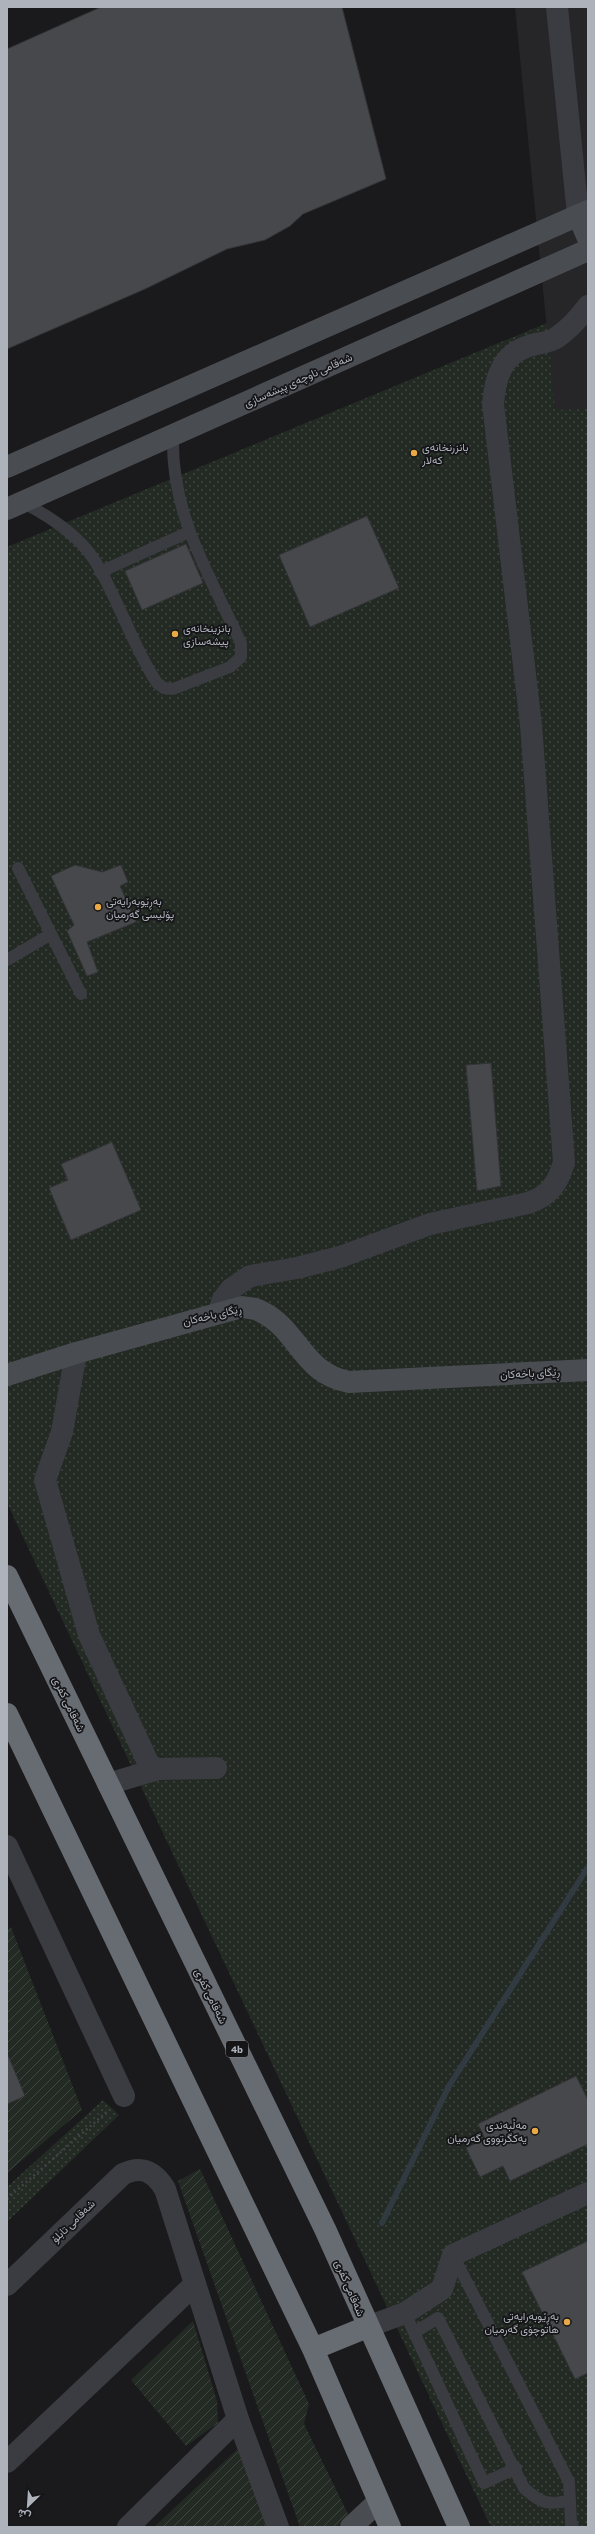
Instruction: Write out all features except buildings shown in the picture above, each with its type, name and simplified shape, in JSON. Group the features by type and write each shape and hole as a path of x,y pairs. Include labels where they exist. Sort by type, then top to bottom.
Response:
{"highway":[{"name":"شەقامی کفری","path":"7,1576 324,2229 367,2327 459,2527"},
{"path":"7,1714 313,2349 390,2527"},
{"path":"313,2349 367,2327"}],"main road":[{"path":"7,467 583,213 588,238"},
{"name":"شەقامی ناوچەی پیشەسازی","path":"15,505 588,250"},
{"name":"ڕێگای باخەکان","path":"7,1375 76,1353 220,1311 242,1307 260,1311 294,1340 318,1370 332,1379 349,1382 588,1370"},
{"path":"351,2527 378,2502"}],"street":[{"path":"557,7 581,175 583,213"},
{"path":"220,1311 223,1298 231,1289 250,1276 275,1270 297,1268 340,1256 430,1224 528,1203 543,1198 552,1190 561,1175 564,1162 531,725 493,404 495,381 506,361 527,346 555,339 579,319 588,306"},
{"path":"76,1353 62,1432 45,1480 89,1635 152,1771"},
{"path":"108,1784 152,1771 216,1768"},
{"path":"7,1846 124,2096"},
{"name":"شەقامی تابلۆ","path":"7,2285 122,2174 132,2169 146,2169 158,2178 165,2189 194,2285"},
{"path":"367,2327 405,2313 442,2289 453,2255 588,2193"},
{"path":"7,2462 194,2285 238,2419 278,2527"},
{"path":"128,2527 238,2419"}],"lane":[{"path":"15,505 41,511 74,537 94,560 157,683 164,688 177,688 230,667 241,657 241,643 189,532 176,488 172,436"},
{"path":"100,572 189,532"},
{"path":"18,868 82,994"},
{"path":"7,960 51,934"},
{"path":"453,2255 569,2482 573,2527"},
{"path":"405,2313 484,2483 516,2468"},
{"path":"415,2332 438,2318 516,2468 524,2488 534,2497 554,2504 570,2500"}],"path":[{"path":"7,2199 124,2096"}],"shaded area":[{"path":"515,7 588,7 588,409 555,411"},
{"path":"547,323 555,410 588,409 588,2527 491,2527 7,1503 7,547"},
{"path":"11,1927 82,2110 7,2173 7,1930"},
{"path":"103,2100 119,2115 7,2222 7,2187"},
{"path":"200,2169 309,2404 304,2424 349,2516 337,2527 300,2527 178,2181"},
{"path":"193,2321 217,2401 218,2423 186,2446 131,2380"},
{"path":"241,2446 266,2527 154,2527"}],"waterway":[{"path":"382,2223 449,2086 588,1867"}],"place":[{"name":"بانزرنخانەی کەلار","path":"414,453"},
{"name":"بانزینخانەی پیشەسازی","path":"175,634"},
{"name":"بەڕێوبەرایەتی پۆلیسی گەرمیان","path":"98,907"},
{"name":"مەڵبەندی یەکگرتووی گەرمیان","path":"535,2131"},
{"name":"بەڕێوبەرایەتی هاتوچۆی گەرمیان","path":"567,2322"}]}
